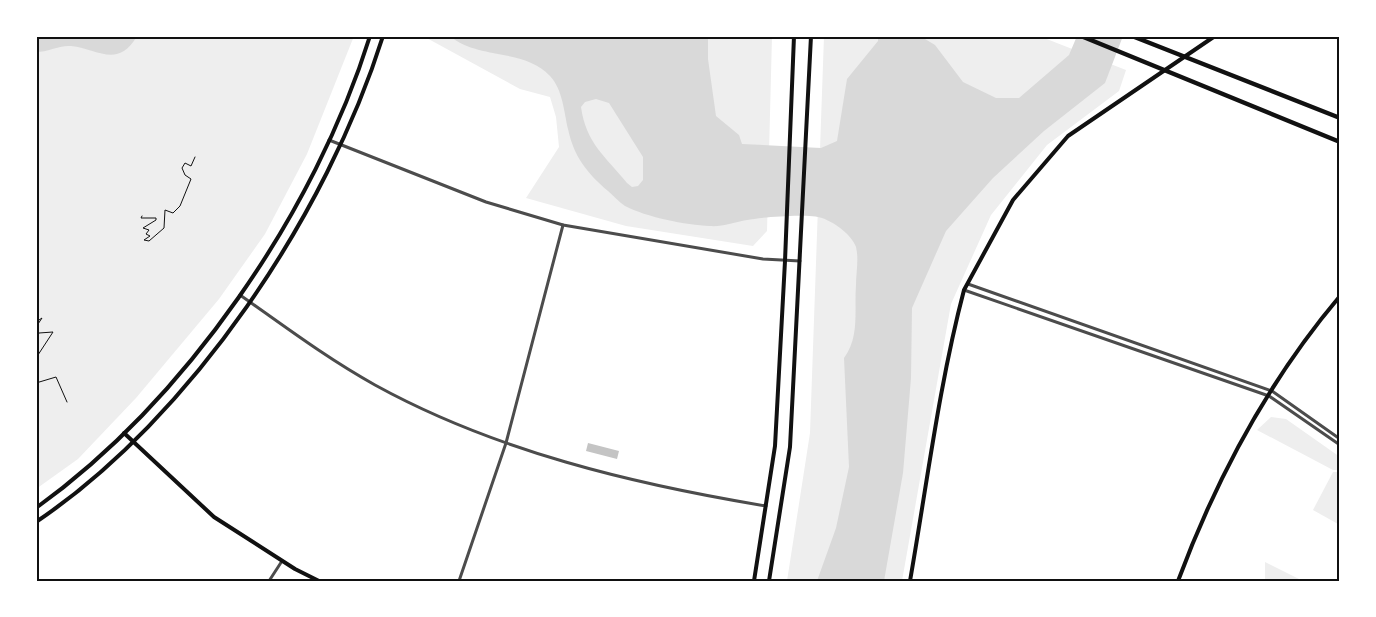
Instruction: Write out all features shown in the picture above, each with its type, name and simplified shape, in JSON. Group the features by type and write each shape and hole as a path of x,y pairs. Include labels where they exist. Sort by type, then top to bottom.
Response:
{"highway":[{"path":"1081,36 1340,142"},
{"path":"1132,36 1340,118"}],"main road":[{"path":"36,508 98,458 124,433 168,386 239,295 302,194 329,140 370,36"},
{"path":"36,522 72,498 108,468 177,394 250,302 313,199 340,145 374,65 383,36"},
{"path":"754,581 775,446 786,261 794,36"},
{"path":"769,581 790,447 811,36"},
{"path":"910,581 946,369 964,290 1013,200 1068,136 1215,36"},
{"path":"1178,581 1211,497 1230,462 1272,391 1312,329 1340,296"},
{"path":"124,433 214,517 319,581"}],"street":[{"path":"329,140 486,202 562,225 753,258 801,261"},
{"path":"459,581 506,442 562,225"},
{"path":"968,284 1272,391 1340,439"},
{"path":"964,290 1269,396 1340,445"},
{"path":"239,295 375,384 442,417 506,442 607,473 685,492 767,506"},
{"path":"269,581 282,560"}],"path":[{"path":"142,216 141,218 156,218 156,220 143,228 149,230 146,234 150,236 144,240 149,241 164,228 165,210 173,213 180,206 191,179 185,175 182,168 185,162 191,166 195,157"},
{"path":"36,322 42,318 36,327"},
{"path":"36,337 39,333 52,332 36,358"},
{"path":"36,383 56,377 67,402"}],"shaded area":[{"path":"36,36 354,36 307,154 265,234 219,299 136,398 78,459 36,489"},
{"path":"36,36 137,36 130,46 122,52 107,55 71,46 36,52"},
{"path":"423,36 772,36 767,231 753,246 626,226 526,198 559,147 556,117 550,97 520,89"},
{"path":"450,36 708,36 708,59 716,116 739,135 742,144 821,148 837,141 847,79 878,41 878,36 920,36 935,45 963,82 996,98 1019,98 1069,55 1077,36 1123,36 1105,83 1044,131 993,178 946,231 912,308 911,378 903,473 884,581 817,581 836,528 849,467 844,358 849,350 854,332 857,261 856,247 851,238 832,223 816,217 774,217 710,226 666,220 625,206 594,178 582,164 571,139 558,88 550,76 539,67 527,61 487,52 461,43","holes":["596,99 609,103 643,157 643,180 638,186 632,187 627,183 598,148 587,130 581,107 585,102"]},
{"path":"824,36 1039,36 1126,70 1119,91 1047,145 991,215 951,304 902,581 787,581 810,433"},
{"path":"1271,417 1286,419 1340,457 1340,470 1333,470 1257,430"},
{"path":"1333,472 1340,472 1338,524 1313,510"},
{"path":"1265,562 1303,581 1265,581"}],"building":[{"path":"588,443 619,451 617,459 586,451"}]}
